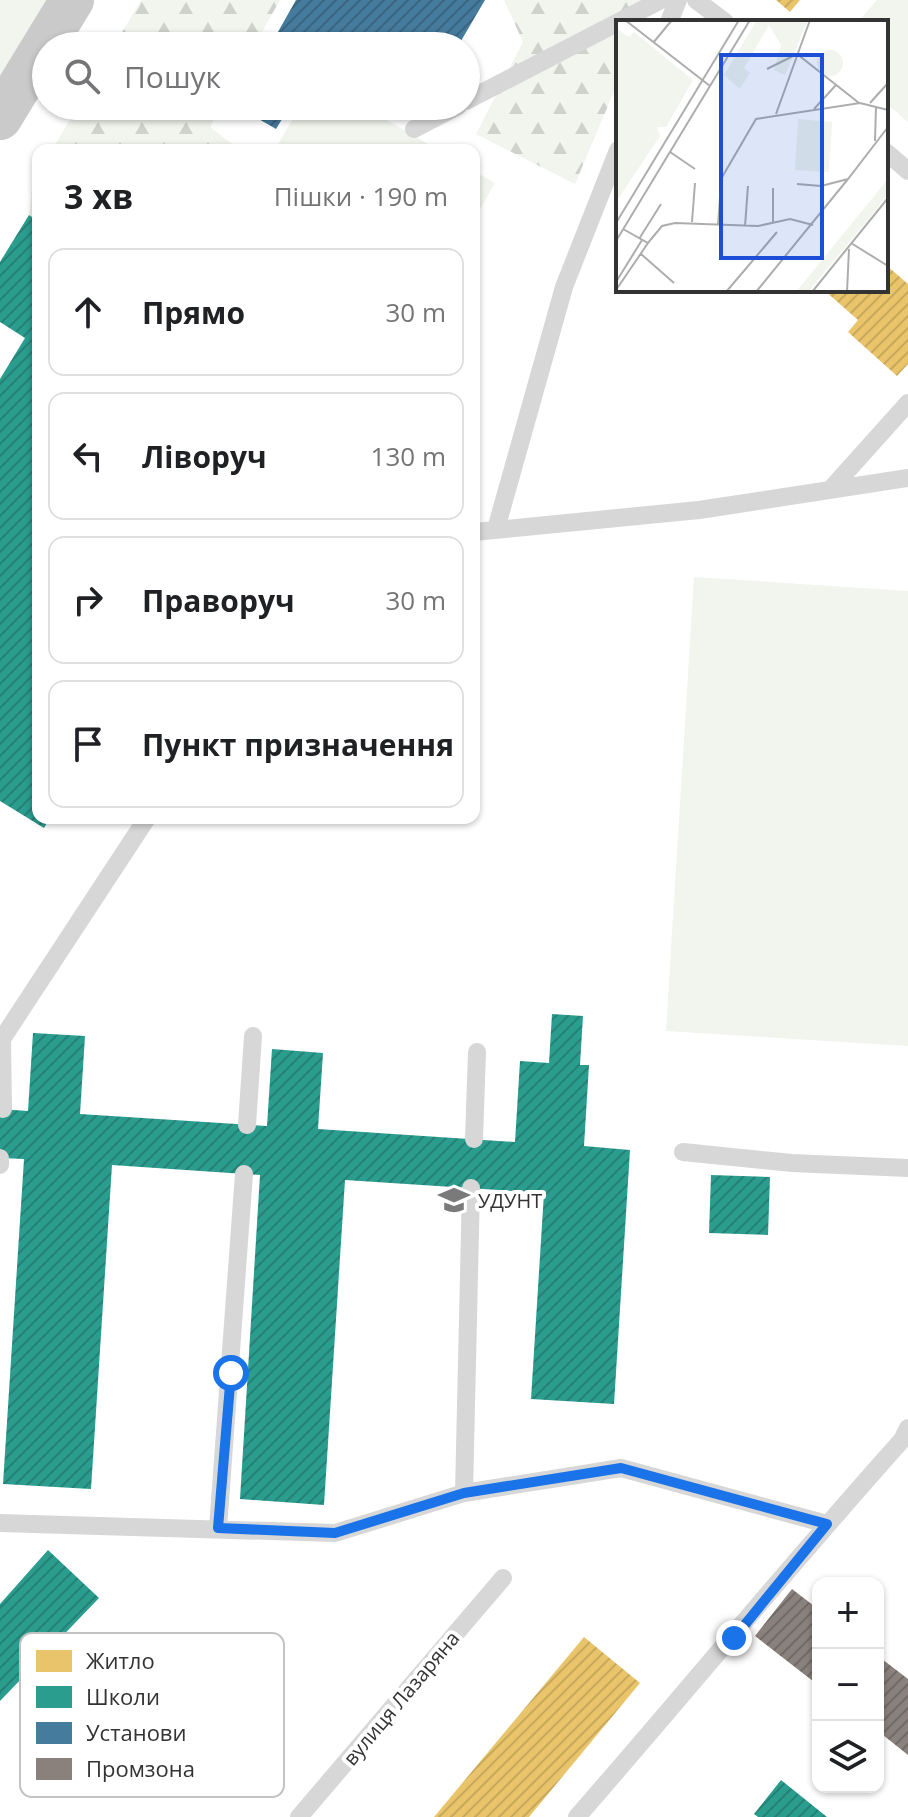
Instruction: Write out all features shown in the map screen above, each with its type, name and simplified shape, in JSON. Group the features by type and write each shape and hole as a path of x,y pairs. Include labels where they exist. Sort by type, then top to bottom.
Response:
{"main road":[{"path":"52,32 72,0"},
{"path":"0,118 32,66"}],"lane":[{"path":"622,20 661,0"},
{"path":"670,20 678,0"},
{"path":"696,0 722,20"},
{"path":"480,94 616,23"},
{"path":"414,129 431,120"},
{"path":"888,154 908,171"},
{"path":"496,529 564,287 616,155"},
{"path":"830,490 908,403"},
{"path":"480,531 699,510 908,478"},
{"path":"3,1109 2,1039 8,1018 143,824"},
{"path":"247,1125 253,1036"},
{"path":"474,1139 477,1052"},
{"path":"683,1152 792,1163 908,1168"},
{"path":"0,1158 0,1165"},
{"path":"218,1528 244,1174"},
{"path":"464,1493 471,1188"},
{"path":"577,1817 906,1436"},
{"path":"0,1523 335,1533 464,1493 621,1468 827,1524"},
{"name":"вулиця Лазаряна","path":"299,1817 503,1578"}],"green space":[{"path":"0,0 51,0 0,84"},
{"path":"141,0 280,0 262,32 122,32"},
{"path":"504,0 653,0 644,20 616,20 616,87 575,184 476,134 523,42"},
{"path":"877,0 908,0 908,122 888,105 888,20 860,20"},
{"path":"70,120 214,120 210,127 232,144 56,144"},
{"path":"292,120 387,120 428,144 278,144"},
{"path":"480,174 495,183 480,209"},
{"path":"32,190 32,217 29,215"},
{"path":"694,577 908,591 908,1046 666,1031"}],"building: Житло":[{"path":"776,0 800,0 790,12"},
{"path":"888,267 908,284 908,364 897,376 848,332 858,320 826,292 888,292"},
{"path":"584,1637 640,1683 529,1817 434,1817"}],"building: Школи":[{"path":"29,215 32,217 32,821 0,801 0,379 25,338 0,322 0,262"},
{"path":"552,1014 583,1016 580,1065 589,1065 584,1146 630,1150 614,1404 531,1399 544,1193 345,1180 324,1505 240,1499 260,1175 112,1165 91,1489 3,1484 24,1159 0,1158 0,1109 28,1111 33,1033 85,1036 80,1114 267,1126 272,1049 323,1053 318,1129 515,1142 520,1061 549,1063"},
{"path":"711,1175 770,1177 768,1235 709,1233"},
{"path":"48,1550 99,1598 65,1633 20,1633 20,1680 0,1701 0,1604"},
{"path":"781,1780 827,1817 758,1817 754,1814"}],"building: Установи":[{"path":"296,0 485,0 466,32 278,32"},
{"path":"260,120 281,120 276,129"}],"building: Промзона":[{"path":"792,1589 812,1604 812,1680 755,1636"},
{"path":"884,1661 908,1679 908,1755 884,1736"}],"place":[{"name":"УДУНТ","path":"454,1200"}],"route":[{"path":"231,1373 218,1528 335,1533 464,1493 621,1468 827,1524 734,1638"}]}
